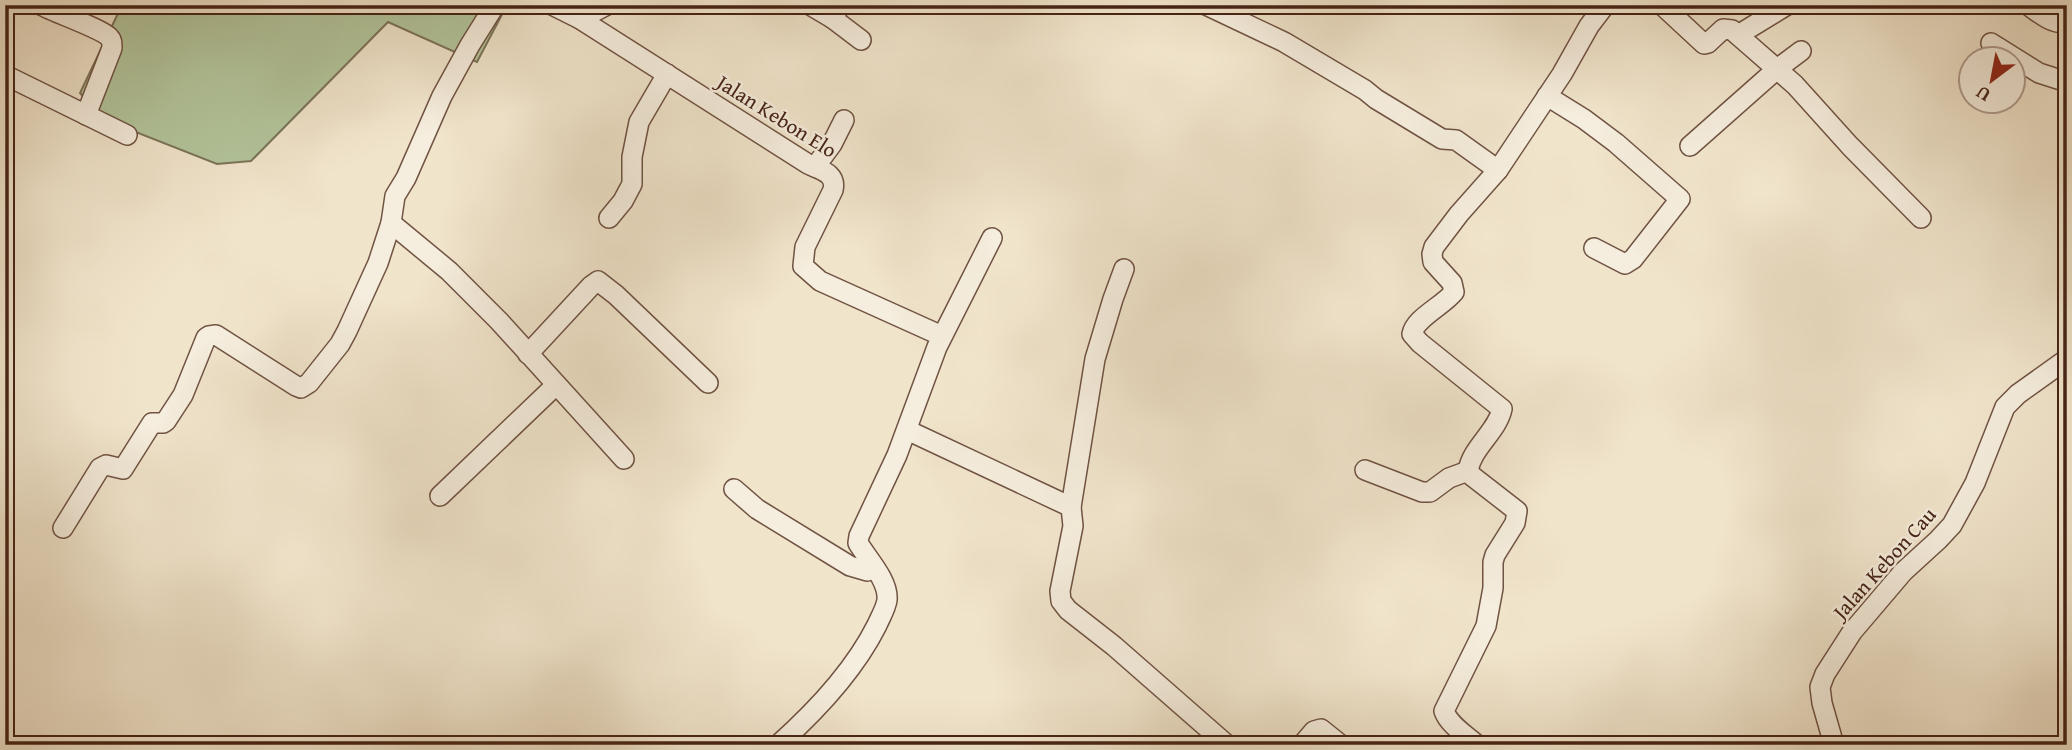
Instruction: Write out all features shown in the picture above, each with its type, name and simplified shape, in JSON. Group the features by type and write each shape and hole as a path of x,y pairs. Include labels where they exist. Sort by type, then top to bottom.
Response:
{"street":[{"path":"41,5 95,29 111,40 112,48 86,114"},
{"path":"63,528 100,468 110,465 123,469 152,423 166,421 183,395 209,336 216,335 296,386 301,388 309,383 347,331 377,263 391,223 395,196 406,178 442,96 495,5"},
{"name":"Jalan Kebon Elo","path":"552,5 580,19 827,172 835,185 805,247 803,266 820,281 942,336"},
{"path":"580,19 607,5"},
{"path":"810,5 837,12 861,40"},
{"path":"1206,5 1284,42 1441,139 1456,141 1498,170"},
{"path":"1365,470 1422,492 1430,492 1449,478 1468,471 1475,453 1500,416 1502,409 1412,334 1417,323 1454,292 1452,284 1433,262 1432,254 1434,247 1459,214 1498,170 1605,5"},
{"path":"1662,5 1704,44 1723,29 1732,30 1795,85 1921,219"},
{"path":"1738,35 1787,5"},
{"path":"2028,5 2050,20 2059,24 2067,23"},
{"path":"1992,43 2039,73 2067,82"},
{"path":"1690,146 1801,51"},
{"path":"609,218 624,201 632,184 632,157 639,122 667,74"},
{"path":"5,75 127,135"},
{"path":"1548,96 1616,143 1680,199 1633,259 1625,264 1594,248"},
{"path":"815,167 832,144 844,120"},
{"path":"391,223 449,271 499,321 624,459"},
{"path":"778,745 814,709 855,661 871,637 887,600 886,590 875,568 858,544 859,536 907,430 942,336 992,238"},
{"path":"1124,269 1095,359 1070,507 1073,526 1060,591 1061,601 1078,619 1114,646 1227,745"},
{"path":"528,354 594,282 598,281 708,383"},
{"name":"Jalan Kebon Cau","path":"1834,745 1820,687 1829,666 1852,632 1903,572 1952,525 1975,483 2005,407 2018,394 2067,359"},
{"path":"440,496 556,385"},
{"path":"907,430 1070,507"},
{"path":"1468,471 1508,502 1518,514 1513,528 1495,555 1493,588 1486,626 1444,711 1444,715 1477,745"},
{"path":"734,489 757,509 850,566 867,571 875,568"},
{"path":"1302,745 1314,731 1321,729 1342,745"}],"green space":[{"path":"122,5 507,5 477,62 388,22 251,161 217,164 105,120 80,93"}]}
